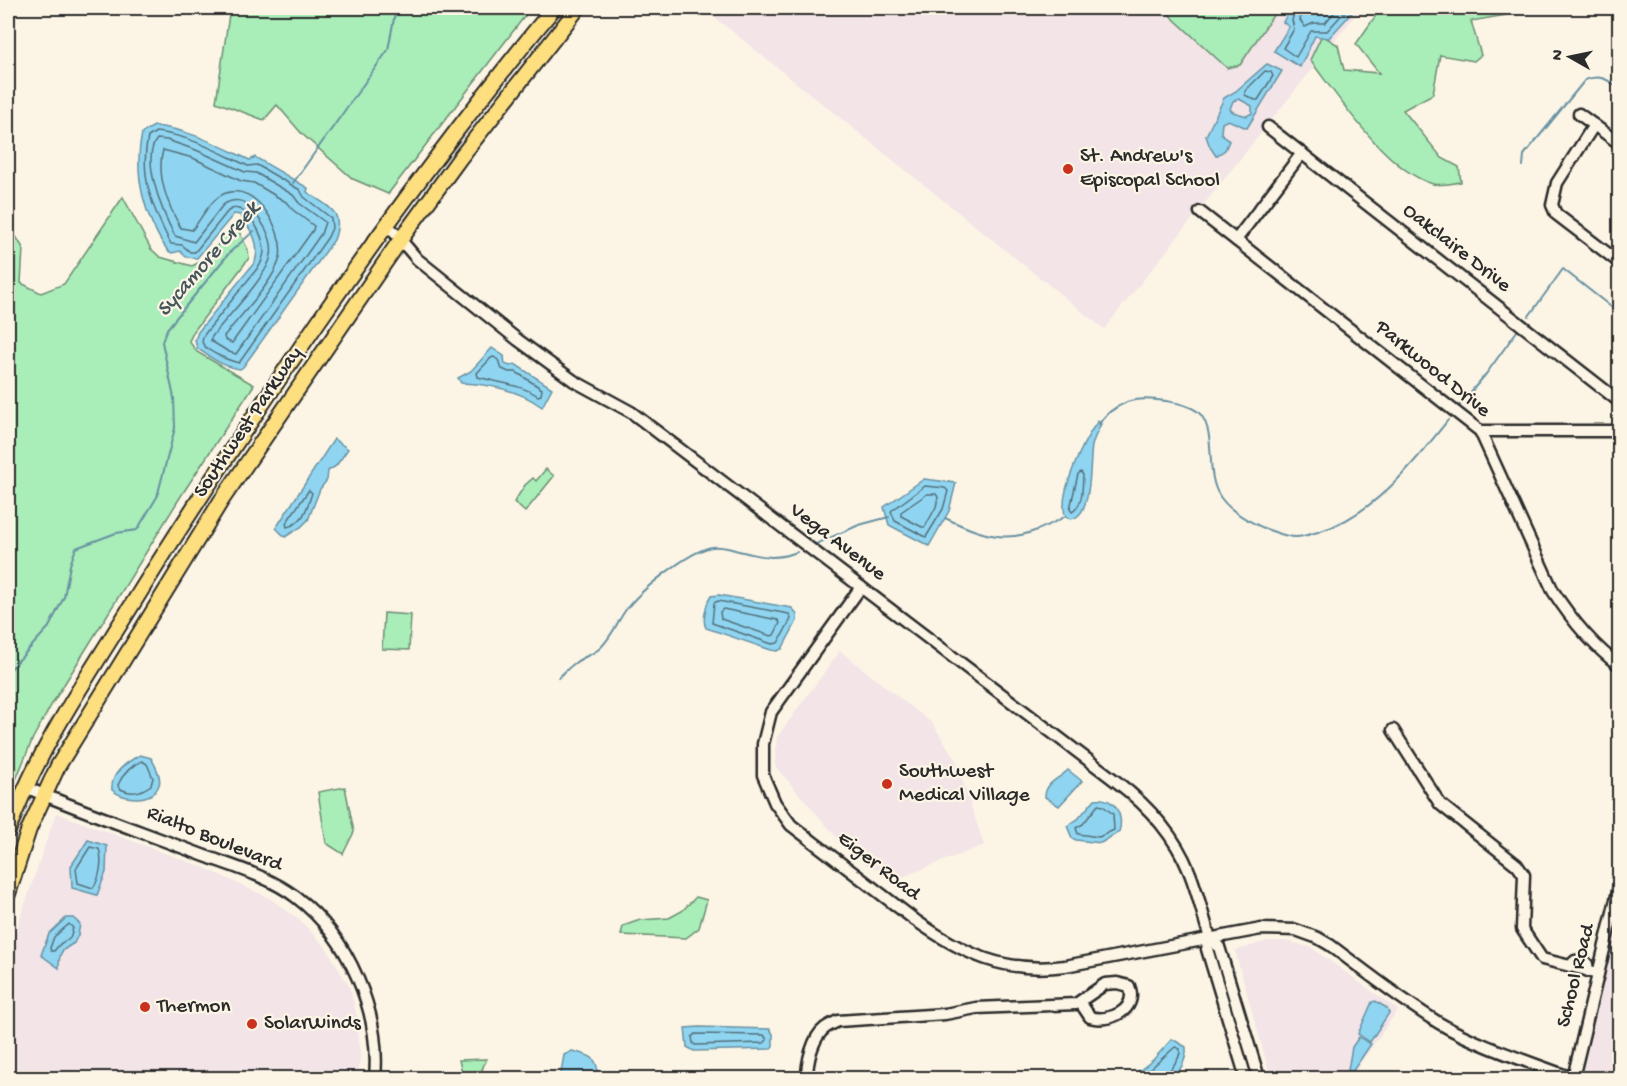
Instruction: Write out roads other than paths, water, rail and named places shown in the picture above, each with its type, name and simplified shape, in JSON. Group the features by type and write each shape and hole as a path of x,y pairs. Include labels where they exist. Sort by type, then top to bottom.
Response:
{"main road":[{"name":"Southwest Parkway","path":"8,831 25,787 57,728 228,454 387,224 488,87 554,8"},
{"name":"Southwest Parkway","path":"8,894 25,841 44,795 76,735 204,528 264,436 401,239 460,158 578,8"}],"street":[{"path":"1580,114 1620,144"},
{"path":"1594,125 1557,183 1552,205 1556,214 1620,263"},
{"name":"Oakclaire Drive","path":"1268,127 1620,402"},
{"path":"1236,240 1302,153"},
{"name":"Parkwood Drive","path":"1200,212 1480,431 1553,591 1587,635 1620,666"},
{"name":"Vega Avenue","path":"387,224 417,259 518,340 573,381 631,412 1131,792 1165,830 1189,871 1210,938 1219,947 1259,1078"},
{"path":"1480,431 1620,431"},
{"name":"Eiger Road","path":"861,586 776,702 767,721 763,744 763,775 775,803 791,825 924,927 978,956 1006,966 1036,969 1261,928 1285,928 1307,933 1330,945 1441,1024 1572,1078"},
{"path":"1394,730 1440,804 1517,865 1524,875 1522,929 1542,959 1593,972"},
{"name":"Rialto Boulevard","path":"25,787 259,876 296,896 324,923 340,943 360,980 377,1058 375,1078"},
{"name":"School Road","path":"1572,1078 1593,972 1620,883"},
{"name":"Vega Avenue","path":"1210,938 1207,949 1246,1078"},
{"path":"807,1078 807,1068 813,1047 823,1029 838,1021 945,1014 976,1008 1076,1005 1080,1002 1105,984 1117,983 1129,986 1132,993 1129,1004 1117,1016 1100,1020 1090,1017 1080,1002"}],"water":[{"path":"1291,8 1356,8 1329,38 1315,36 1300,67 1274,51 1289,27 1283,22"},
{"path":"1267,64 1282,71 1247,128 1228,120 1222,123 1221,133 1229,141 1225,150 1216,156 1206,136 1224,98 1236,91","holes":["1239,99 1252,106 1252,113 1247,116 1230,109 1233,101"]},
{"path":"154,126 192,134 250,160 255,157 308,188 307,192 328,206 336,216 338,222 334,240 240,369 222,364 212,358 197,348 195,340 198,332 255,262 257,249 254,237 240,215 234,214 197,258 186,257 180,251 172,253 168,251 147,210 140,180 142,133"},
{"path":"492,348 504,356 505,364 510,366 515,364 552,388 542,407 524,396 503,389 461,383 458,378 471,371"},
{"path":"1098,421 1101,424 1092,446 1087,499 1078,516 1071,519 1066,517 1064,508 1068,482 1086,440"},
{"path":"334,439 348,449 336,466 328,471 327,480 320,489 308,520 285,537 276,528"},
{"path":"924,479 956,483 949,511 929,546 889,525 884,507"},
{"path":"719,595 792,608 797,621 782,649 771,650 706,628 705,617 708,603 711,596"},
{"path":"140,755 151,758 159,775 160,782 155,791 144,797 130,798 112,790 117,773"},
{"path":"1068,770 1082,781 1059,806 1045,797 1047,788"},
{"path":"1095,799 1108,801 1116,808 1120,820 1119,832 1101,843 1072,838 1067,826 1078,819"},
{"path":"88,840 107,846 106,872 97,895 72,888 71,866"},
{"path":"66,918 73,918 80,924 74,943 60,955 59,968 41,955 49,934"},
{"path":"1375,1001 1387,1008 1389,1013 1370,1042 1358,1034 1372,1002"},
{"path":"685,1028 770,1029 773,1034 773,1046 770,1049 694,1051 687,1047"},
{"path":"1359,1037 1371,1044 1352,1072 1348,1070 1352,1047"},
{"path":"1172,1039 1186,1047 1184,1061 1176,1074 1168,1078 1149,1080 1130,1078 1153,1060"},
{"path":"572,1051 593,1058 599,1078 560,1078 564,1055"}],"waterway":[{"name":"Sycamore Creek","path":"293,183 388,50 396,8"},
{"path":"1523,166 1524,155 1585,80 1595,77 1603,78 1620,89"},
{"name":"Sycamore Creek","path":"8,672 49,627 64,597 76,548 116,533 137,530 157,497 175,428 174,398 162,342 167,329 230,252 254,231"},
{"path":"1529,316 1563,269 1620,314"},
{"path":"1459,406 1517,331"},
{"path":"1099,424 1114,409 1134,400 1166,401 1195,410 1206,423 1213,478 1221,498 1235,512 1254,523 1266,529 1296,537 1338,524 1375,501 1421,454 1448,420"},
{"path":"945,518 978,532 1006,536 1033,532 1066,516"},
{"path":"816,544 859,525 889,517"},
{"path":"558,678 607,641 625,611 652,583 702,550 712,547 727,548 766,557 797,552"}],"place":[{"name":"St. Andrew's Episcopal School","path":"1068,169"},
{"name":"Southwest Medical Village","path":"887,784"},
{"name":"Thermon","path":"145,1007"},
{"name":"SolarWinds","path":"252,1024"}]}
